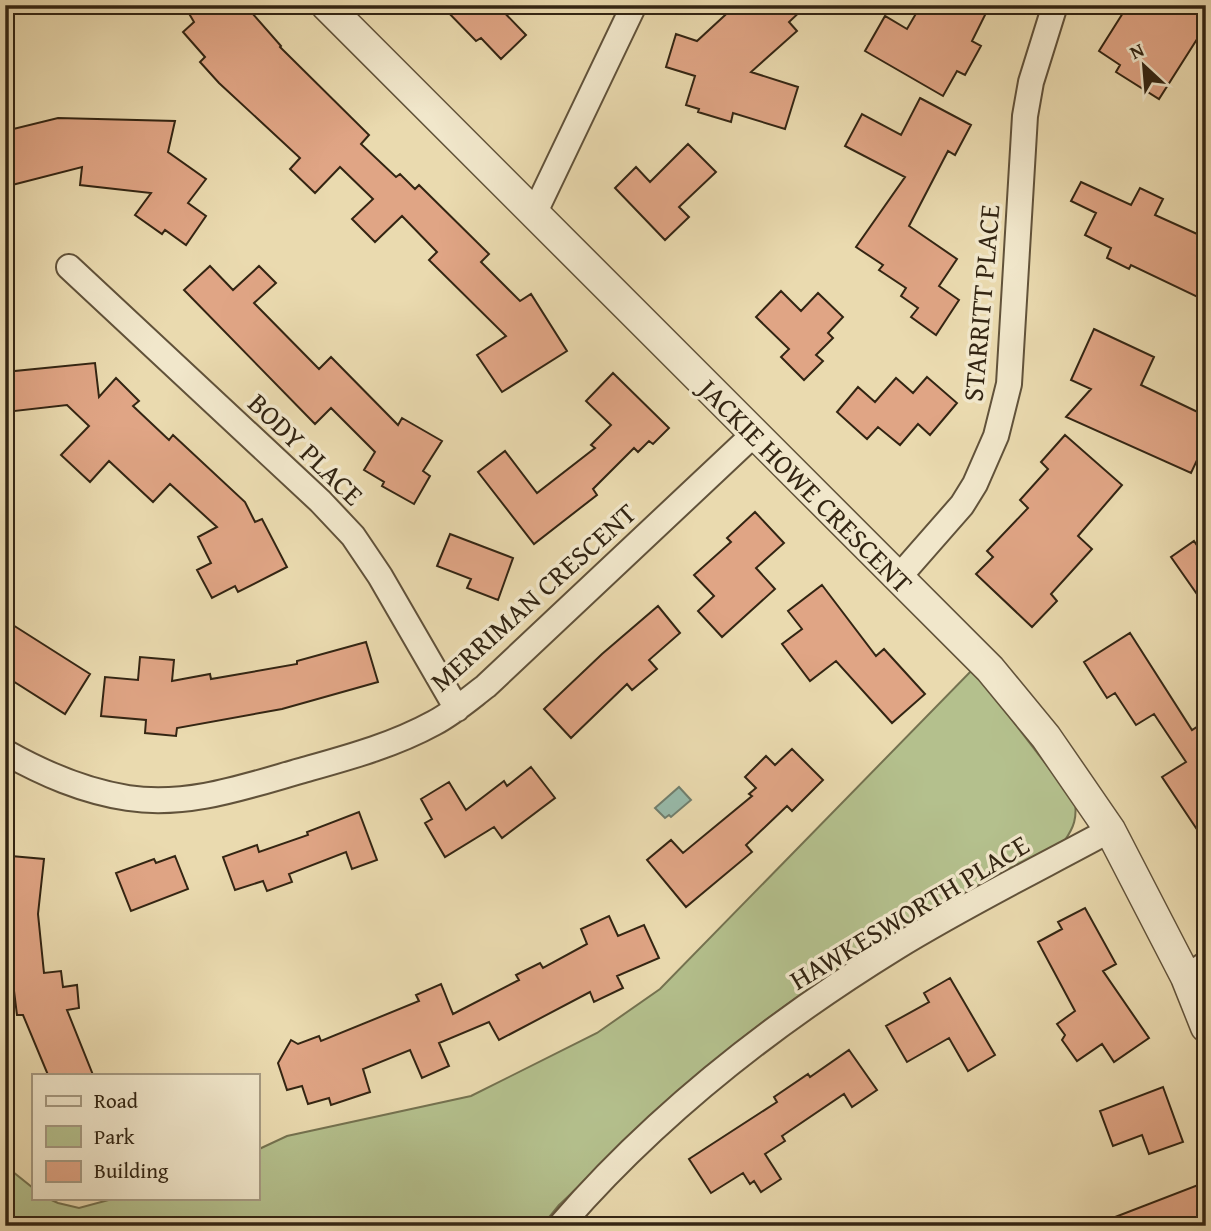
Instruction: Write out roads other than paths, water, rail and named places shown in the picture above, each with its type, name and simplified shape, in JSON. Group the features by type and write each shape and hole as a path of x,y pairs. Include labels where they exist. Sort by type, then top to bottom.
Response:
{"street":[{"name":"JACKIE HOWE CRESCENT","path":"326,5 990,669 1046,737 1110,830 1196,970 1206,1027"},
{"path":"534,214 634,5"},
{"name":"STARRITT PLACE","path":"898,578 962,505 975,484 996,436 1009,384 1026,116 1031,82 1055,5"},
{"name":"BODY PLACE","path":"69,267 320,501 353,536 380,576 457,709"},
{"name":"MERRIMAN CRESCENT","path":"5,752 44,774 72,785 129,798 186,800 240,789 382,747 437,722 486,686 754,434"},
{"name":"HAWKESWORTH PLACE","path":"560,1226 632,1150 681,1105 785,1021 895,948 1110,830"}]}
